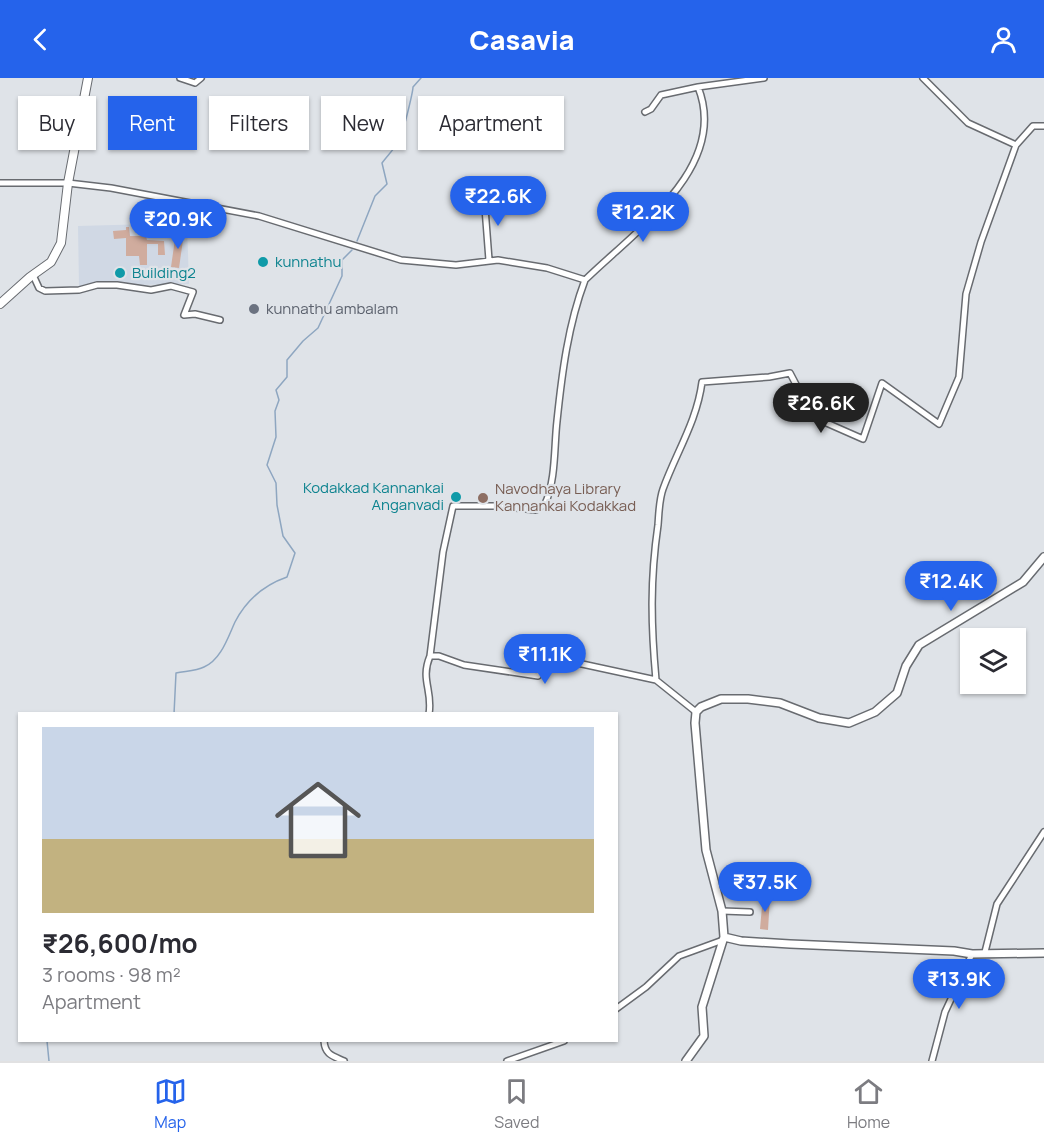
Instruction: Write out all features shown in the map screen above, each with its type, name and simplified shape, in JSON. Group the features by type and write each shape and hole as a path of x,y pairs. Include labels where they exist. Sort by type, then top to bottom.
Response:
{"main road":[{"path":"0,304 51,262 61,243 68,183 88,78"}],"street":[{"path":"180,78 195,83 201,78"},
{"path":"645,112 651,110 661,95 698,87 764,78"},
{"path":"923,78 968,123 1016,145"},
{"path":"429,712 431,699 425,672 430,657 443,552 453,506 485,505 536,510 542,507 547,499 568,342 576,305 585,280 647,224 680,187 694,165 702,136 705,104 698,87"},
{"path":"656,680 650,619 653,555 662,491 693,421 700,401 702,382 769,377 790,373 813,417 863,439 882,383 939,424 959,377 966,294 981,242 1016,145 1033,126 1044,126"},
{"path":"0,183 68,183 111,188 245,213 375,253 414,262 456,265 489,260 547,268 585,280"},
{"path":"483,195 489,260"},
{"path":"33,275 39,288 45,291 79,290 97,285 134,286 151,290 171,286 193,292 184,315 195,314 220,320"},
{"path":"686,1061 704,1036 702,1007 724,938 722,911 706,850 696,712 701,707 721,699 748,699 780,703 819,717 849,723 875,712 897,693 906,666 920,645 1023,582 1044,557"},
{"path":"430,657 439,656 464,664 538,676 546,664 559,659 656,680 696,712"},
{"path":"985,952 997,904 1044,832"},
{"path":"722,911 750,912"},
{"path":"618,1008 646,987 679,956 724,938 780,944 954,951 972,954 985,952 1044,953"},
{"path":"932,1061 945,1012 972,954"},
{"path":"324,1042 324,1050 344,1061"},
{"path":"507,1061 561,1042"}],"shaded area":[{"path":"187,223 189,284 79,286 78,226"}],"building":[{"path":"126,227 129,227 130,236 146,236 147,240 164,241 165,255 158,255 158,244 147,244 147,265 140,265 139,256 126,256 126,238 114,239 113,231 126,230"},
{"path":"176,232 184,233 179,268 171,267"},
{"path":"763,895 770,896 768,930 760,929"}],"waterway":[{"path":"357,241 375,196 387,184 382,163 400,139 413,87 421,78"},
{"path":"174,712 176,673 210,664 219,654 235,622 251,600 271,584 287,577 295,553 283,536 277,505 276,483 267,465 276,437 275,411 279,400 276,390 287,377 287,360 318,328 342,276 342,260 352,250"},
{"path":"47,1042 49,1061"}],"place":[{"name":"kunnathu","path":"263,262"},
{"name":"Building2","path":"120,273"},
{"name":"kunnathu ambalam","path":"254,309"},
{"name":"Kodakkad Kannankai Anganvadi","path":"456,497"},
{"name":"Navodhaya Library Kannankai Kodakkad","path":"483,498"}]}
